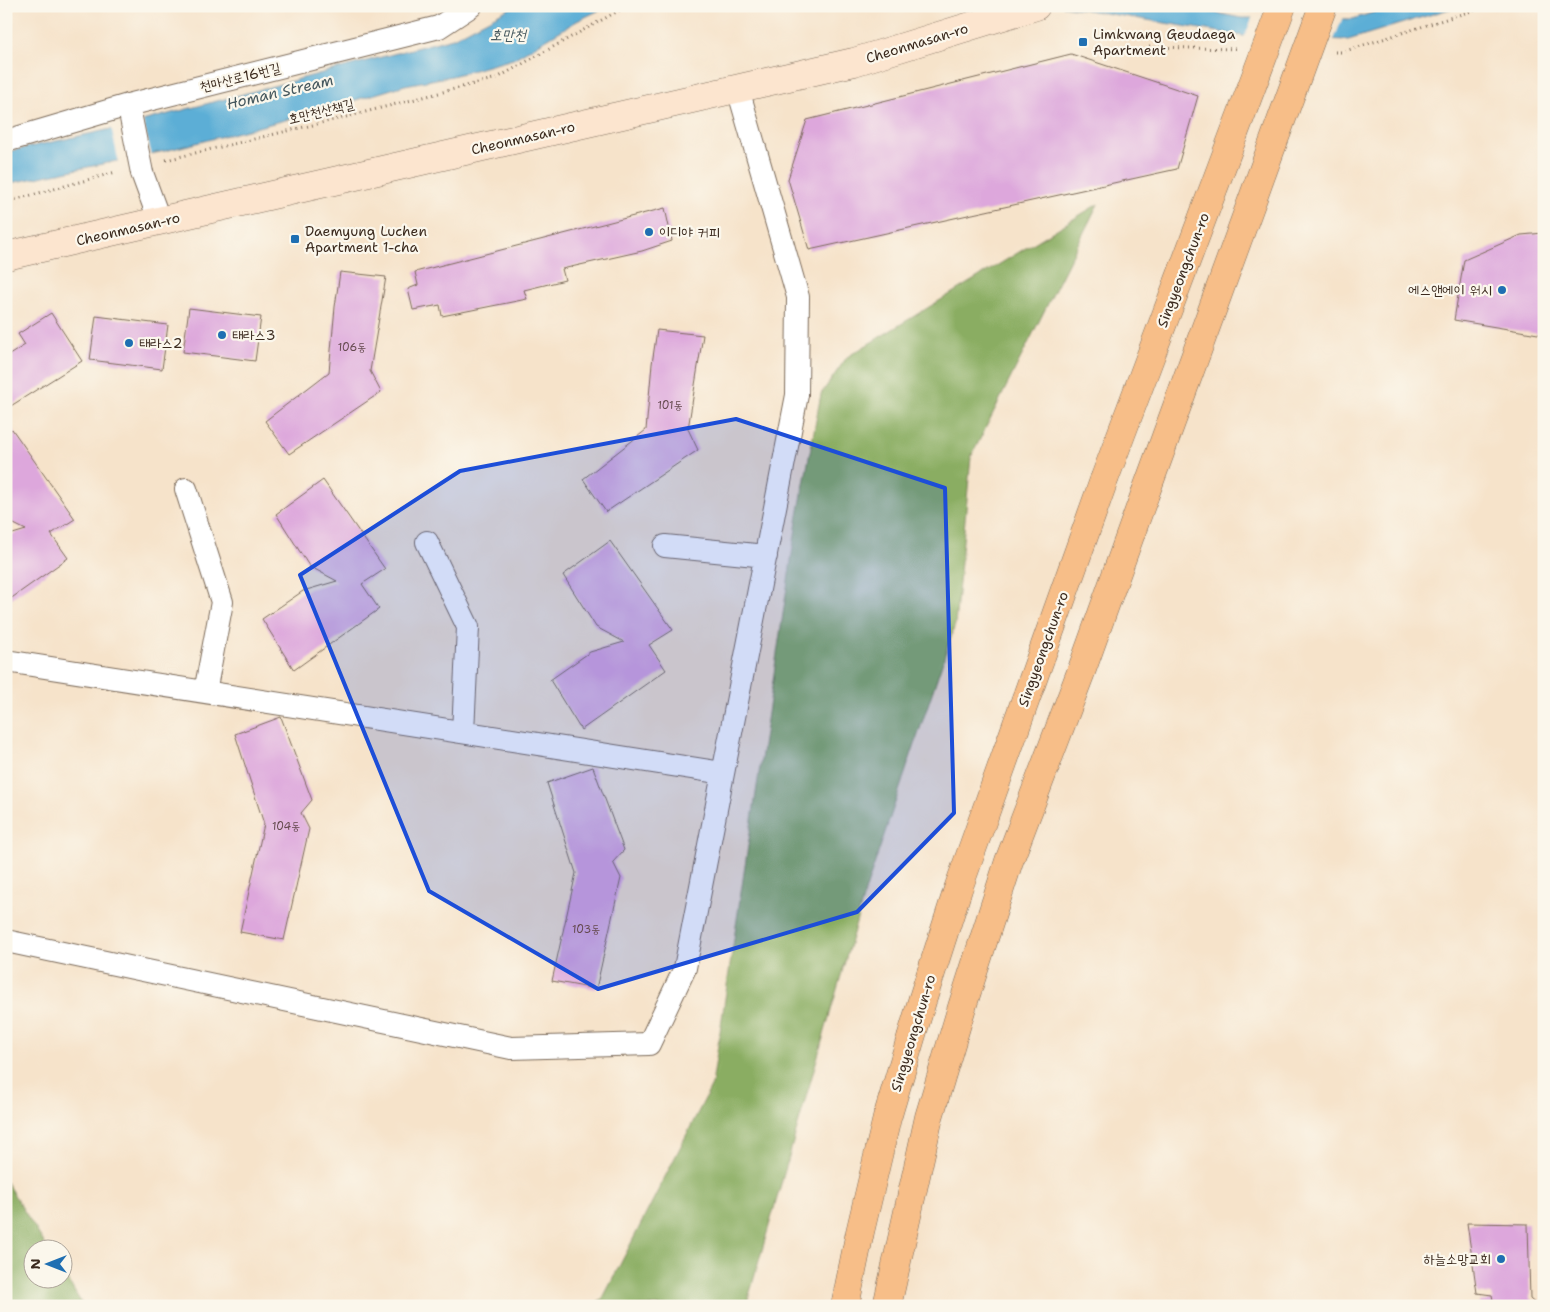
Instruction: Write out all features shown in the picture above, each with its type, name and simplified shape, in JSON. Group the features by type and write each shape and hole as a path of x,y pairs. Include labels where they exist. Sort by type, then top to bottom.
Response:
{"highway":[{"name":"Singyeongchun-ro","path":"845,1306 887,1118 958,890 1104,480 1282,6"},
{"path":"887,1306 930,1116 962,1007 1009,860 1081,672 1323,6"}],"street":[{"name":"천마산로16번길","path":"6,141 129,111 439,27 471,6"},
{"name":"Cheonmasan-ro","path":"6,256 854,62 1036,6"},
{"path":"6,941 511,1048 649,1044 685,968 798,395 798,297 738,89"},
{"path":"129,111 132,172 160,222"},
{"path":"186,489 222,602 206,692"},
{"path":"427,542 468,626 464,732"},
{"path":"665,546 766,556"},
{"path":"6,661 723,773"}],"path":[{"name":"호만천산책길","path":"160,161 497,78 627,6"},
{"path":"6,202 132,172"}],"highlighted area":[{"path":"736,419 945,488 954,813 857,912 598,989 429,891 300,575 460,471"}],"green space":[{"path":"1098,204 971,457 955,625 865,892 746,1306 592,1306 603,1298 712,1085 797,521 821,394 847,357"},
{"path":"6,1182 42,1240 22,1240 22,1290 72,1290 72,1287 83,1306 6,1306"}],"water":[{"name":"호만천","path":"514,6 608,6 577,21 513,59 452,76 405,85 316,112 165,151 6,184 6,152 116,128 453,38"},
{"path":"1063,6 1182,6 1241,18 1353,19 1394,6 1459,6 1348,40 1243,36"}],"pier":[{"path":"1253,16 1343,17 1333,42 1244,38"},
{"path":"142,118 152,156 119,163 111,126"}],"building":[{"path":"1071,54 1198,96 1177,169 809,250 788,179 807,120"},
{"path":"665,208 672,241 642,251 562,269 565,280 524,290 527,299 442,316 440,305 413,310 408,289 418,285 415,272"},
{"name":"에스앤에이 워시","path":"1544,233 1544,335 1454,320 1464,260 1521,235"},
{"path":"340,272 386,277 370,371 381,392 289,454 265,421 329,372"},
{"name":"태라스3","path":"189,308 261,317 255,361 183,352"},
{"path":"51,313 82,361 6,409 6,357 25,345 18,334"},
{"name":"태라스2","path":"96,316 168,325 162,369 90,360"},
{"path":"657,330 703,335 688,429 698,450 606,512 583,479 646,430"},
{"path":"12,429 75,519 51,534 68,558 6,602 6,536 26,530 6,520 6,434"},
{"path":"323,480 385,569 362,584 379,609 294,670 262,619 303,591 337,581 309,566 276,514"},
{"path":"610,541 673,630 649,645 666,670 581,730 550,680 590,652 624,642 596,627 563,575"},
{"path":"281,717 312,800 301,813 309,829 284,940 240,932 264,824 235,734"},
{"path":"593,767 624,850 613,862 621,878 596,989 552,981 576,873 547,783"},
{"name":"하늘소망교회","path":"1467,1223 1528,1224 1530,1299 1538,1306 1479,1306 1479,1302 1493,1300 1492,1295 1477,1293"}],"place":[{"name":"Limkwang Geudaega Apartment","path":"1083,42"},
{"name":"이디야 커피","path":"649,232"},
{"name":"Daemyung Luchen Apartment 1-cha","path":"295,239"},
{"name":"에스앤에이 워시","path":"1502,290"},
{"name":"태라스3","path":"222,335"},
{"name":"태라스2","path":"129,343"},
{"name":"하늘소망교회","path":"1501,1259"}],"water label":[{"name":"Homan Stream","path":"280,92"}]}
